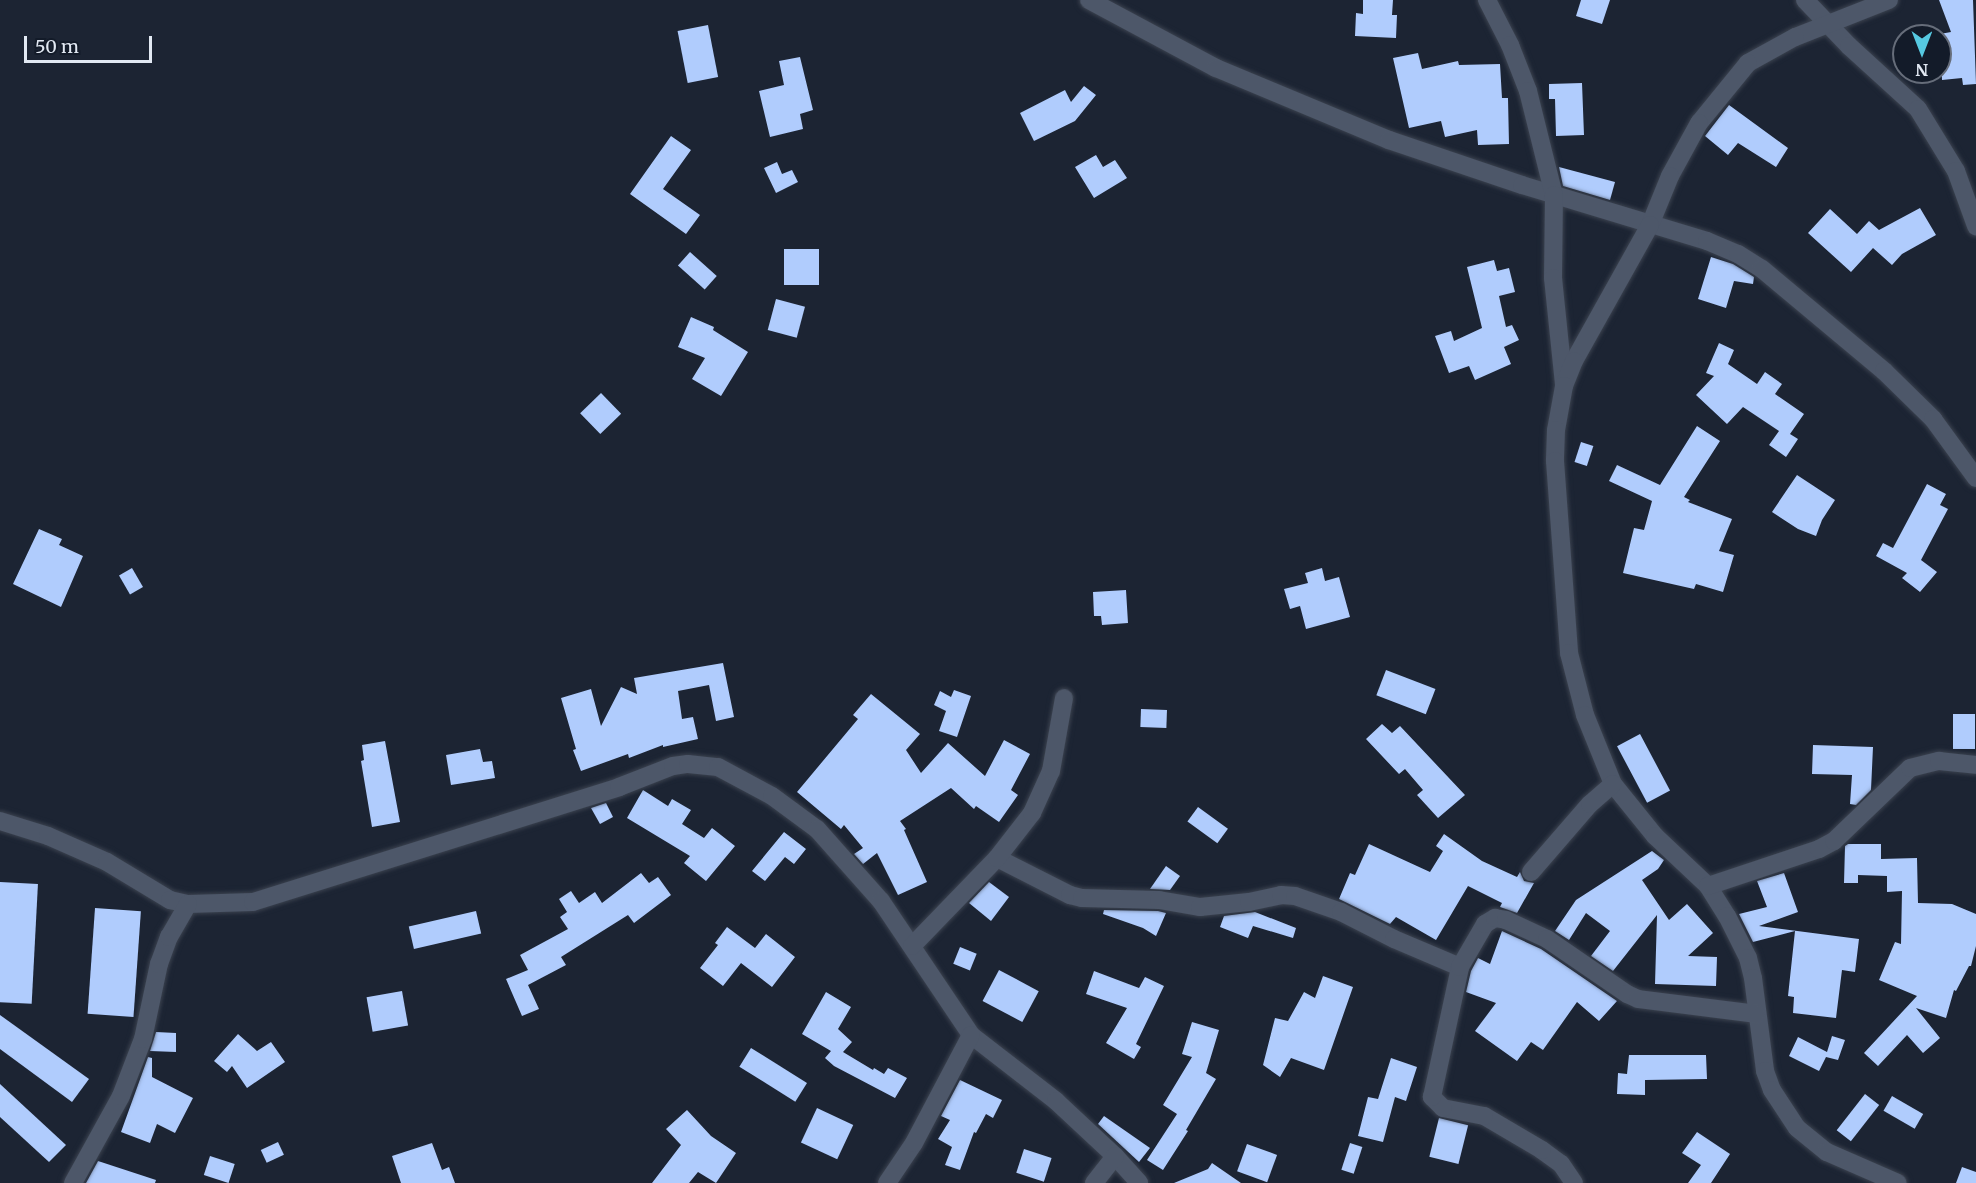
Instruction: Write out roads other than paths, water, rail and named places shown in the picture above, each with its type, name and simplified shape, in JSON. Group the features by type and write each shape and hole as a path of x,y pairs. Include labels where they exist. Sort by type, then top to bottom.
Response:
{"street":[{"path":"1089,0 1216,68 1389,140 1717,246 1762,269 1828,322 1917,402 1933,419 1976,478"},
{"path":"1487,0 1510,45 1528,91 1554,195 1553,278 1564,386"},
{"path":"1805,0 1918,109 1956,171 1976,226"},
{"path":"1889,0 1795,37 1748,63 1733,78 1699,123 1670,176 1650,225 1574,362 1564,386 1556,430 1555,461 1569,653 1585,715 1613,784 1649,829 1708,886 1748,958 1753,978 1765,1071 1772,1090 1797,1128 1827,1152 1898,1183"},
{"path":"912,946 997,858 1032,813 1051,771 1064,698"},
{"path":"1708,886 1820,849 1834,841 1910,768 1939,761 1976,765"},
{"path":"0,821 48,836 97,857 170,900 188,904 253,902 608,790 673,766 718,767 772,796 817,829 881,901 971,1035 1056,1101 1116,1156 1139,1183"},
{"path":"1531,872 1590,804 1613,784"},
{"path":"997,858 1070,895 1082,898 1159,900 1200,907 1249,902 1281,895 1295,896 1341,912 1394,939 1460,967"},
{"path":"73,1183 121,1096 142,1039 159,964 168,937 188,904"},
{"path":"1574,1183 1561,1164 1532,1144 1484,1116 1443,1108 1435,1101 1432,1089 1460,967 1485,924 1495,918 1506,920 1547,939 1627,994 1638,999 1756,1014"},
{"path":"887,1183 914,1143 971,1035"},
{"path":"1094,1183 1116,1156"}]}
